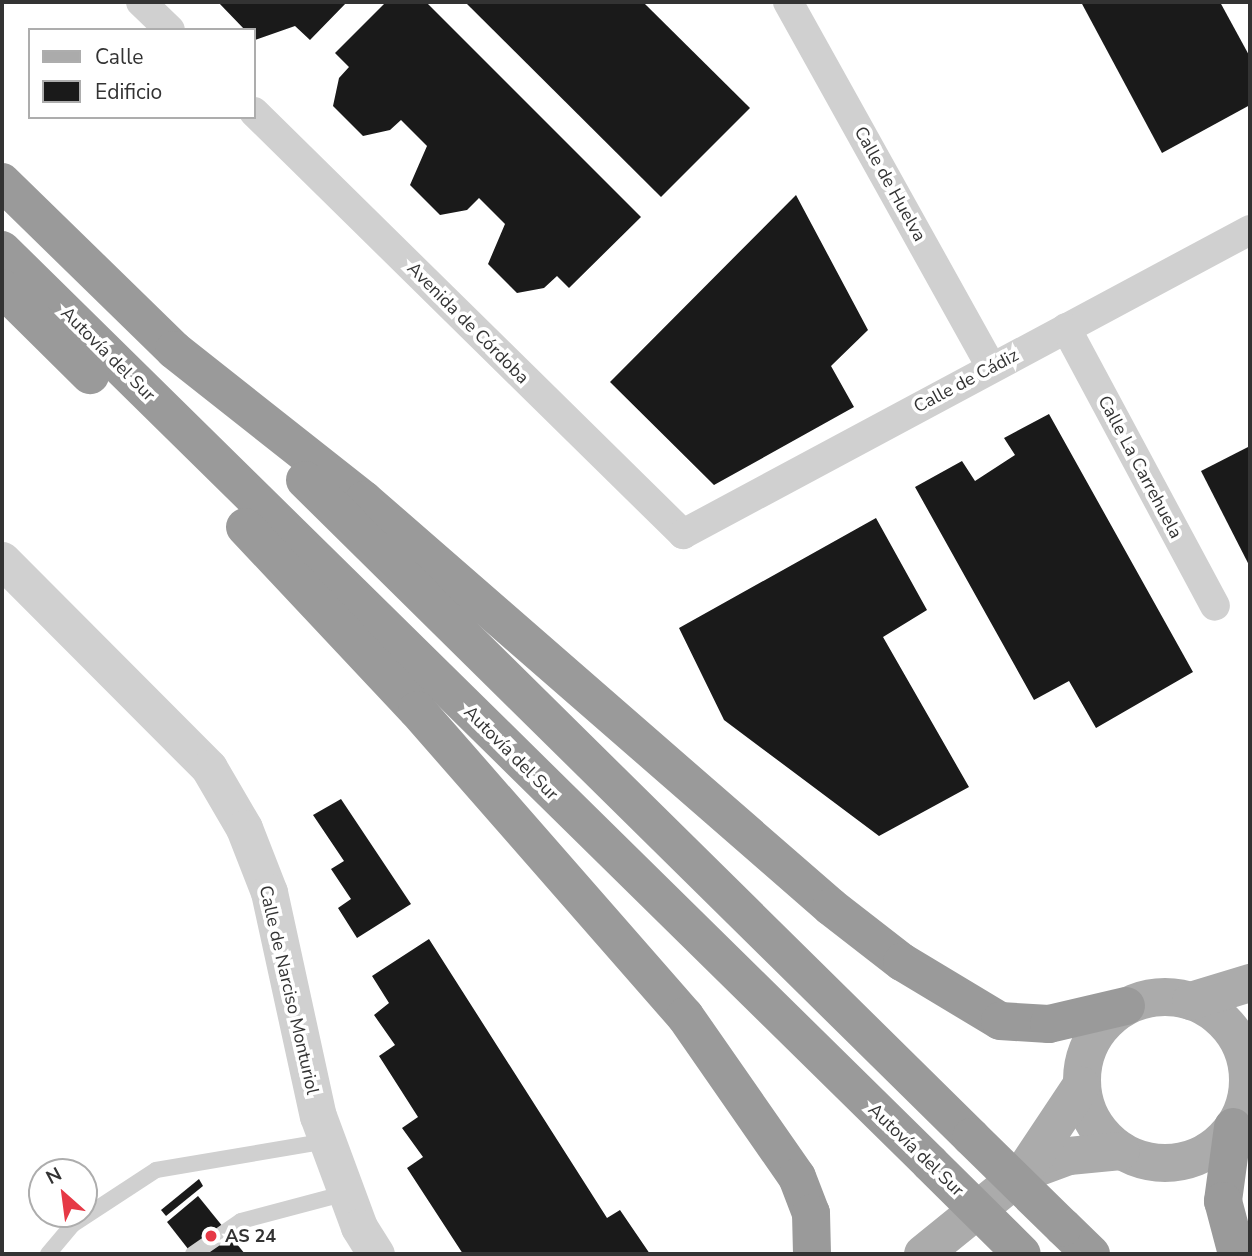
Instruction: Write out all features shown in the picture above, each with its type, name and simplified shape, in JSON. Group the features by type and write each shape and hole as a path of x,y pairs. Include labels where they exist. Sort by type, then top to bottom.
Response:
{"highway":[{"path":"2,182 1091,1254"},
{"name":"Autovía del Sur","path":"2,250 1022,1254"},
{"path":"2,288 350,637 685,1016 797,1177 811,1213 812,1254"},
{"path":"174,350 364,500 831,908 902,962 1000,1020 1049,1024 1126,1006"},
{"path":"1233,1127 1223,1201 1237,1254"}],"main road":[{"path":"923,1254 1023,1173 1082,1086 1091,1040 1126,1006 1150,998 1191,1001 1250,983"},
{"path":"1082,1086 1088,1114 1121,1151 1145,1161 1192,1158 1233,1127 1244,1106 1248,1058 1225,1022 1191,1001"},
{"path":"1023,1173 1069,1156 1121,1151"}],"street":[{"path":"142,2 168,28"},
{"name":"Calle de Huelva","path":"788,2 991,367"},
{"name":"Avenida de Córdoba","path":"256,114 683,534"},
{"name":"Calle de Cádiz","path":"683,534 1250,230"},
{"name":"Calle La Carrehuela","path":"1066,328 1215,606"},
{"name":"Calle de Narciso Monturiol","path":"2,560 209,768 244,828 269,892 327,1141 346,1193 376,1254"}],"lane":[{"path":"48,1254 72,1225 156,1170 327,1141"},
{"path":"193,1254 241,1221 346,1193"}],"building":[{"path":"218,2 347,2 310,40 295,26 256,40 256,28 243,28"},
{"path":"386,2 426,2 641,217 569,288 557,276 544,288 517,293 488,264 505,224 479,198 467,210 440,215 410,185 427,146 401,120 390,130 363,136 333,106 339,78 349,67 335,53"},
{"path":"465,2 643,2 750,108 661,197"},
{"path":"1081,2 1220,2 1250,57 1250,105 1162,153"},
{"path":"796,195 868,330 831,366 854,407 714,485 610,382"},
{"path":"1049,414 1193,672 1096,728 1069,681 1034,700 915,487 962,461 975,481 1015,455 1004,438"},
{"path":"1250,446 1250,567 1201,471"},
{"path":"876,518 927,610 883,637 969,787 879,836 724,720 679,628"},
{"path":"341,799 411,904 357,938 338,908 351,899 331,869 344,861 313,815"},
{"path":"429,939 607,1218 620,1210 650,1254 463,1254 407,1168 423,1157 402,1128 418,1117 379,1056 395,1045 374,1015 389,1003 372,976"},
{"path":"199,1179 203,1186 166,1216 161,1210"},
{"path":"198,1196 245,1254 192,1254 167,1222"}],"place":[{"name":"AS 24","path":"211,1236"}]}
